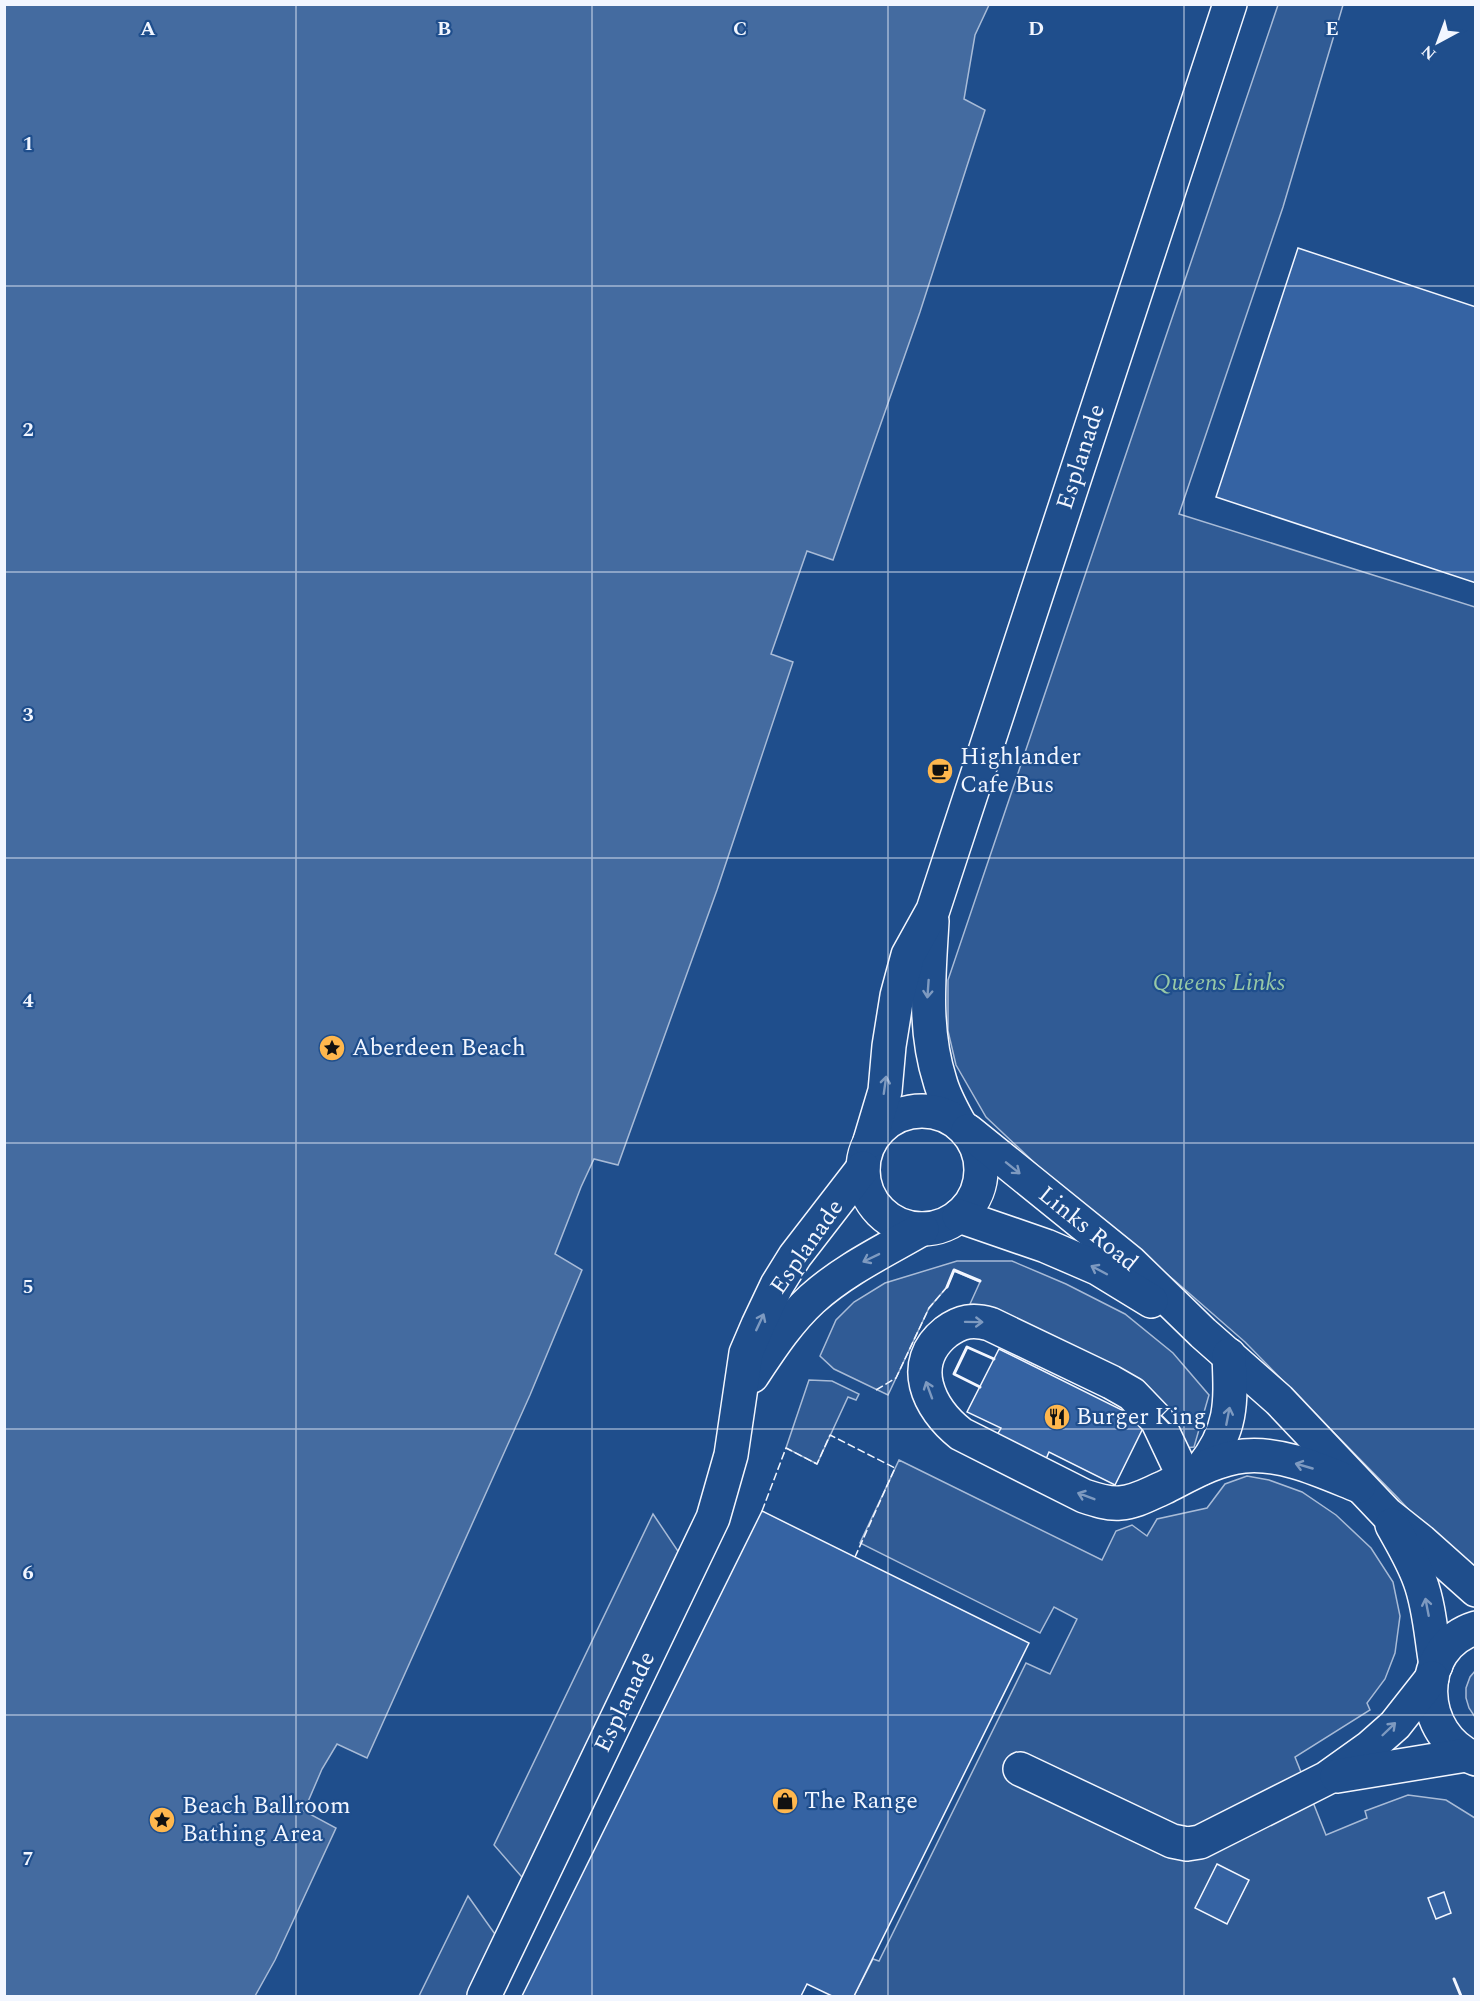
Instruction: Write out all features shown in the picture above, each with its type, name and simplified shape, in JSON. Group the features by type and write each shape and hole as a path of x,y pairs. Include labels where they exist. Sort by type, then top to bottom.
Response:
{"street":[{"name":"Esplanade","path":"484,1996 713,1518 731,1455 746,1353 777,1285 866,1155 885,1091 897,996 908,955 933,910 1230,4"},
{"name":"Esplanade","path":"933,910 927,1005 929,1031 940,1082 963,1127"},
{"path":"910,1111 936,1112 948,1116 963,1127 975,1143 980,1155 980,1182 969,1206 959,1216 942,1226 922,1229 903,1226 886,1218 869,1196 863,1178 866,1155 877,1131 886,1122 910,1111"},
{"name":"Links Road","path":"963,1127 1130,1262 1203,1333 1279,1400 1387,1514 1476,1590"},
{"name":"Links Road","path":"959,1216 1046,1246 1097,1268 1203,1333"},
{"name":"Esplanade","path":"738,1398 779,1336 812,1299 858,1264 922,1229"},
{"path":"1193,1472 1141,1402 1118,1386 990,1324 967,1321 960,1323 945,1333 928,1353 924,1370 928,1390 934,1403 953,1427 961,1434 1084,1496 1112,1503 1143,1498 1193,1472 1233,1457 1256,1455 1308,1467 1359,1485"},
{"path":"1193,1472 1219,1442 1228,1421 1229,1355"},
{"name":"Links Road","path":"1387,1514 1421,1582 1429,1615 1434,1671 1430,1696 1433,1713 1440,1730 1451,1744 1471,1756"},
{"path":"1020,1768 1172,1841 1187,1844 1208,1839 1327,1778 1369,1748 1395,1725 1434,1671 1445,1650 1456,1638 1476,1628"},
{"path":"1327,1778 1471,1756"}],"shaded area":[{"name":"Aberdeen Beach","path":"5,4 989,5 975,35 964,99 985,110 920,312 833,560 807,551 771,654 793,662 717,890 618,1165 594,1159 555,1254 582,1270 530,1395 367,1758 337,1744 322,1769 304,1811 336,1828 275,1960 255,1996 5,1996"},
{"name":"Queens Links","path":"1278,5 1343,5 1283,207 1179,514 1475,607 1475,1568 1432,1535 1245,1342 1174,1280 1058,1185 986,1117 956,1065 948,1031 948,980"},
{"path":"957,1261 1012,1261 1066,1284 1125,1314 1173,1353 1209,1395 1194,1447 1185,1448 1002,1313 981,1305 970,1304 980,1282 954,1271 947,1287 929,1308 888,1395 834,1369 820,1356 836,1320 854,1302 885,1283"},
{"path":"809,1380 832,1381 859,1394 856,1400 848,1397 817,1464 786,1448"},
{"path":"899,1460 1102,1560 1116,1531 1132,1525 1147,1536 1157,1519 1207,1508 1225,1484 1247,1476 1269,1480 1302,1492 1336,1515 1371,1548 1393,1582 1400,1616 1395,1653 1385,1679 1367,1703 1370,1710 1295,1757 1326,1835 1367,1818 1365,1811 1408,1795 1446,1800 1475,1818 1475,1996 854,1996 873,1959 879,1961 1026,1663 1050,1674 1077,1619 1054,1607 1040,1633 860,1543"},
{"path":"653,1514 690,1569 534,1891 494,1845"},
{"path":"1475,1671 1475,1717 1469,1708 1466,1688"},
{"path":"468,1896 507,1951 484,1996 419,1996"}],"building":[{"path":"1298,248 1476,307 1476,583 1216,497"},
{"name":"Burger King","path":"999,1349 1146,1422 1115,1485 1049,1452 1046,1459 997,1435 1001,1428 967,1412"},
{"name":"The Range","path":"762,1511 1029,1643 854,1996 832,1996 807,1984 801,1996 522,1996"},
{"path":"1217,1864 1249,1880 1227,1924 1195,1908"},
{"path":"1444,1892 1451,1913 1436,1919 1428,1898"}],"fence":[{"path":"876,1390 896,1378 929,1308 947,1287"},
{"path":"762,1511 786,1448 817,1464 830,1435 895,1468 855,1557"}],"wall":[{"path":"947,1287 954,1270 980,1281"},
{"path":"980,1387 954,1374 967,1347 994,1359"},
{"path":"1454,1979 1461,1996"}],"place":[{"name":"Highlander Cafe Bus","path":"940,771"},
{"name":"Aberdeen Beach","path":"332,1048"},
{"name":"Burger King","path":"1057,1417"},
{"name":"The Range","path":"785,1801"},
{"name":"Beach Ballroom Bathing Area","path":"162,1820"}]}
